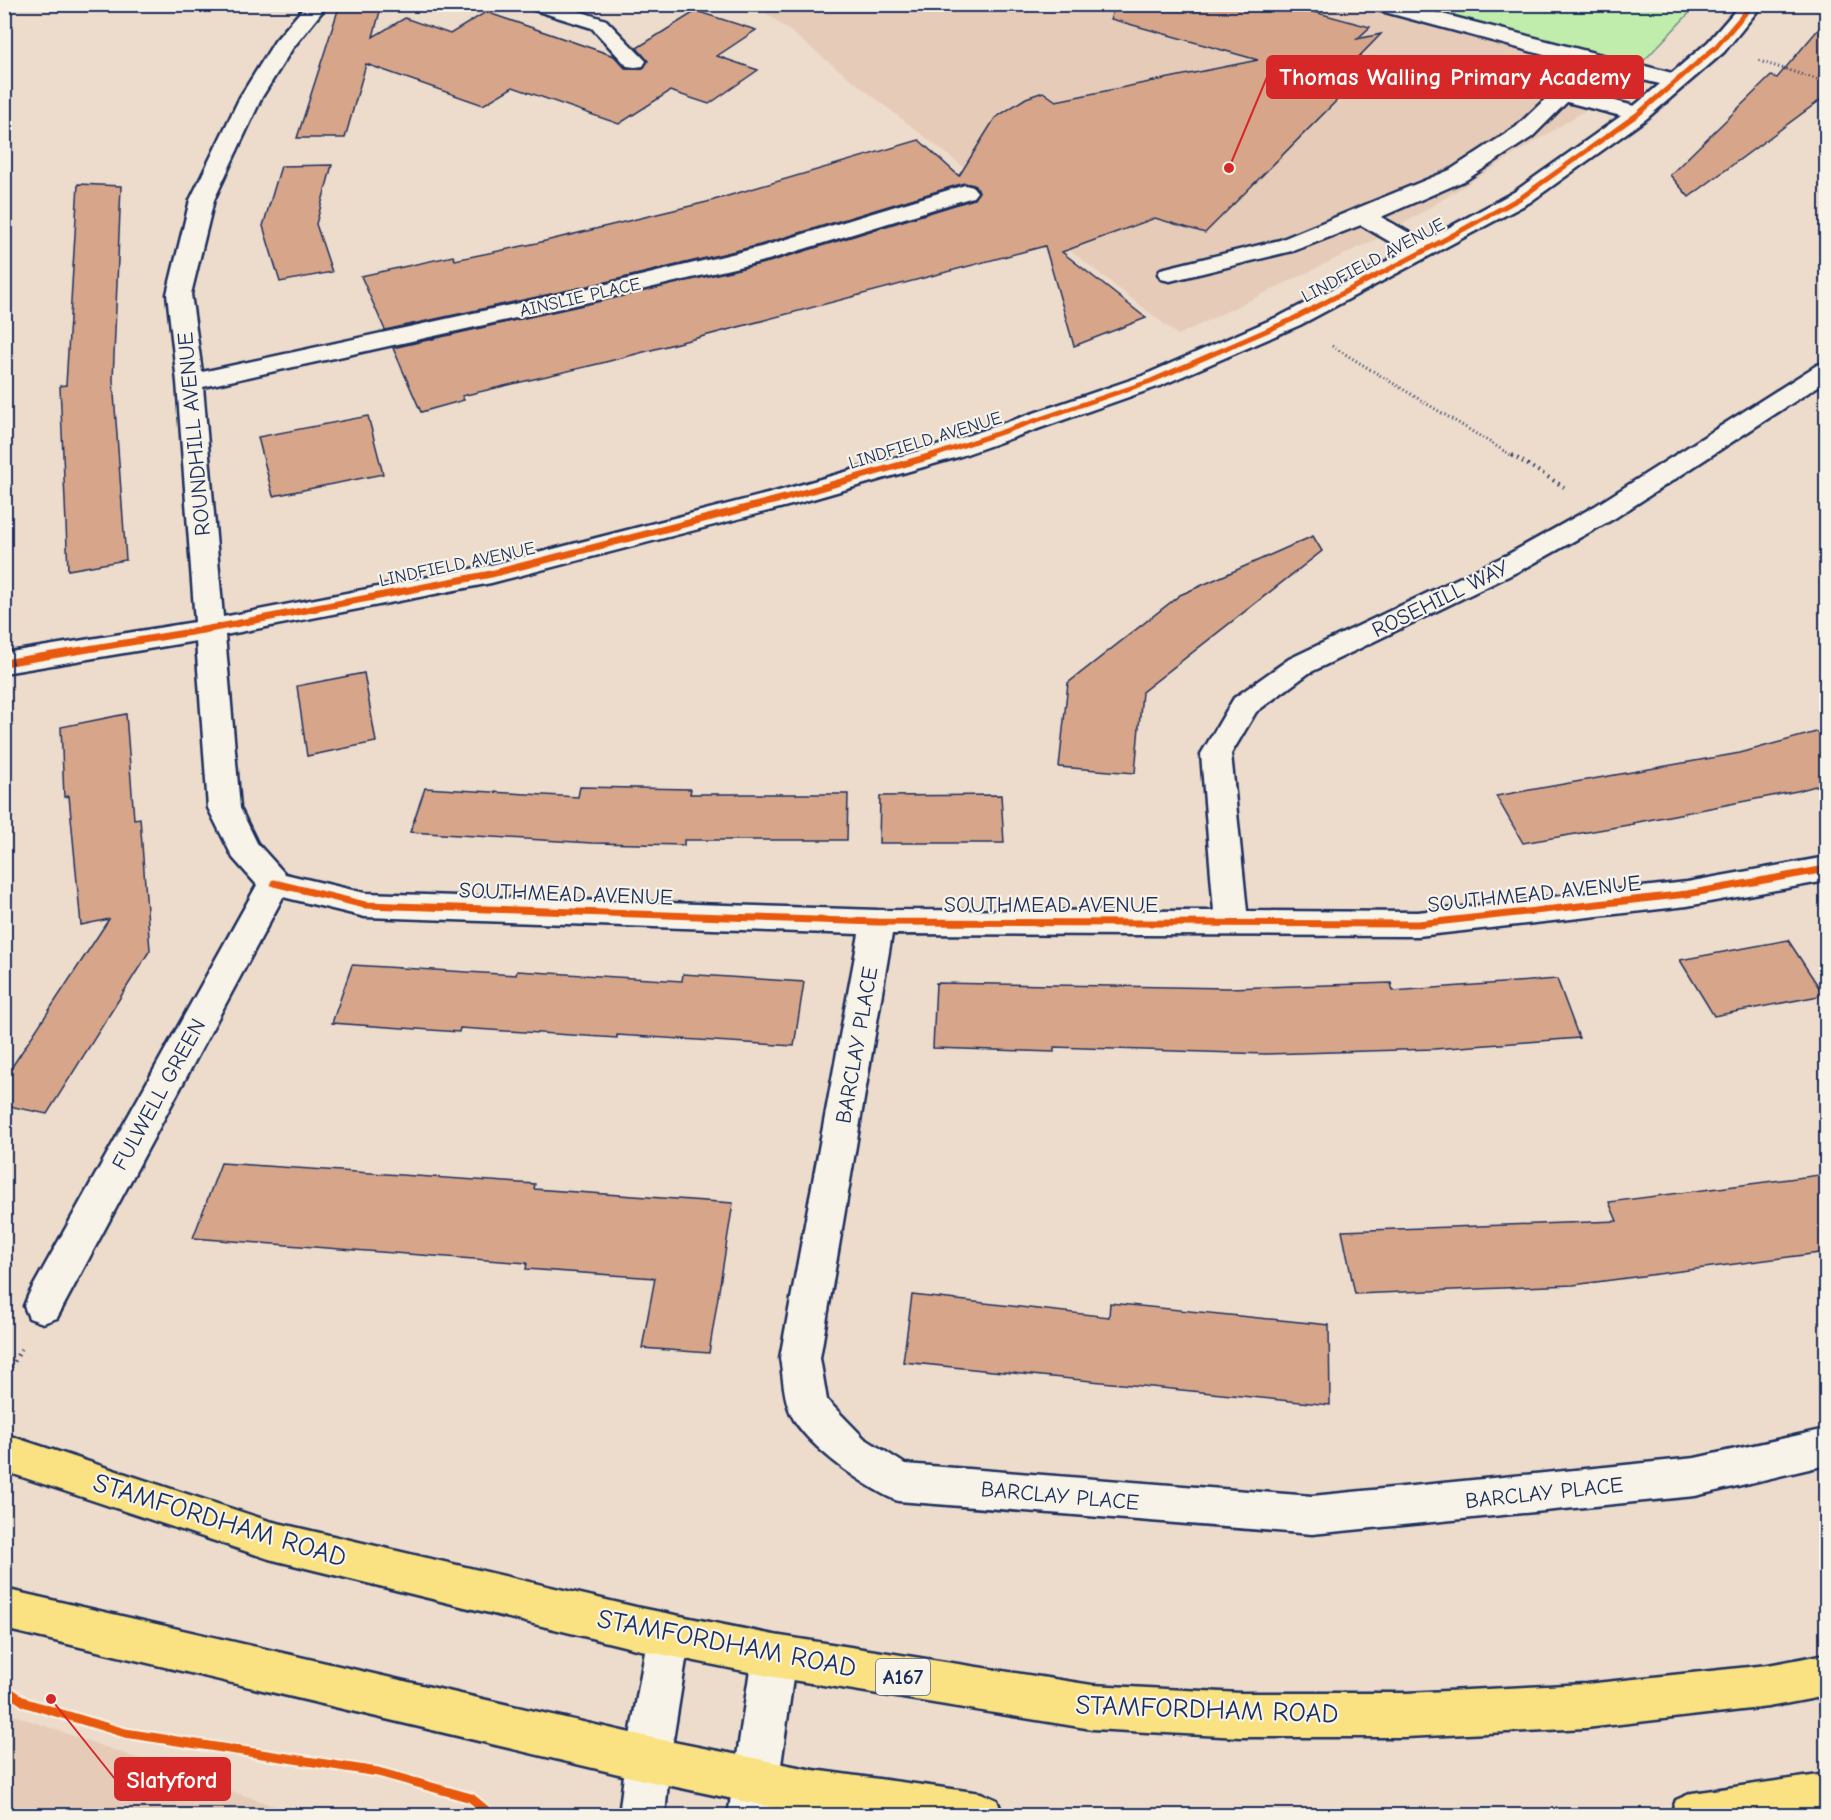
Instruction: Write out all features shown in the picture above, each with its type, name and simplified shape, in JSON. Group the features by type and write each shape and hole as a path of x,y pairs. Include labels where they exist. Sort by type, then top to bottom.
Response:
{"main road":[{"name":"STAMFORDHAM ROAD","path":"4,1452 269,1540 669,1635 774,1656 1092,1707 1240,1714 1406,1715 1586,1706 1768,1686 1827,1675"},
{"path":"4,1609 648,1759 753,1798 858,1801 981,1815"},
{"path":"1692,1815 1746,1810 1827,1797"}],"street":[{"name":"ROUNDHILL AVENUE","path":"274,883 244,850 224,808 190,382 179,294 202,200 251,98 283,46 318,4"},
{"path":"535,4 598,24 635,61"},
{"path":"1377,4 1677,81"},
{"name":"LINDFIELD AVENUE","path":"4,663 210,629 490,574 785,498 949,451 1150,381 1291,320 1522,197 1638,114 1716,47 1753,4"},
{"path":"1170,274 1288,245 1458,175 1524,132 1596,62"},
{"path":"1563,94 1638,114"},
{"name":"AINSLIE PLACE","path":"190,382 607,291 768,253 965,192"},
{"path":"1363,216 1389,233 1424,251"},
{"name":"ROSEHILL WAY","path":"1232,923 1216,754 1245,705 1299,666 1516,561 1605,512 1827,370"},
{"name":"SOUTHMEAD AVENUE","path":"274,883 365,905 878,922 1418,924 1687,894 1827,869"},
{"name":"FULWELL GREEN","path":"43,1306 274,883"},
{"name":"BARCLAY PLACE","path":"878,922 800,1358 808,1408 850,1451 898,1482 1312,1515 1695,1477 1827,1447"},
{"path":"642,1815 648,1759 669,1635"},
{"path":"753,1798 774,1656"}],"path":[{"path":"1716,47 1827,82"},
{"path":"1291,320 1605,512"}],"shaded area":[{"path":"756,5 1697,5 1634,72 1597,103 1389,233 1178,335"},
{"path":"5,1712 300,1815 5,1815"}],"green space":[{"path":"1406,5 1697,5 1638,67"}],"building":[{"path":"340,4 382,4 373,37 405,18 450,34 486,12 614,56 625,68 635,69 643,68 648,61 637,48 696,11 756,30 717,56 758,70 709,104 670,91 619,124 513,87 483,105 366,64 345,138 297,138"},
{"path":"1113,4 1285,4 1370,27 1357,39 1381,34 1349,67 1365,72 1205,233 1155,218 1062,252 1146,318 1074,346 1045,246 602,363 462,396 464,400 421,412 393,348 769,262 974,199 979,191 974,185 964,183 760,245 606,282 385,330 361,276 453,256 455,260 537,243 707,202 919,140 959,176 995,118 1026,98 1043,92 1056,101 1258,60 1111,19"},
{"path":"1827,19 1827,95 1689,197 1670,175 1771,76 1777,78"},
{"path":"332,165 316,224 332,272 280,282 263,226 281,166"},
{"path":"78,184 121,186 113,380 126,560 68,570 60,386 66,385"},
{"path":"368,416 383,474 273,496 258,437"},
{"path":"1313,536 1322,551 1142,692 1135,773 1059,767 1068,683 1180,595"},
{"path":"364,673 376,742 307,756 297,686"},
{"path":"126,714 134,819 140,818 150,950 47,1114 4,1105 4,1079 109,919 81,925 69,796 64,797 61,727"},
{"path":"1827,729 1827,783 1634,824 1523,843 1496,796 1740,753"},
{"path":"580,787 691,789 690,794 848,794 847,840 684,840 684,845 592,843 410,832 425,788 578,797"},
{"path":"1001,795 1004,843 879,843 880,796"},
{"path":"1788,940 1824,995 1714,1016 1680,960"},
{"path":"352,965 516,975 517,971 682,981 683,974 804,982 794,1046 460,1028 459,1032 332,1023"},
{"path":"1557,979 1579,1038 1434,1049 1266,1054 1054,1047 1054,1052 933,1048 936,983 1228,988 1391,983 1393,991"},
{"path":"221,1163 535,1184 534,1189 733,1203 709,1353 642,1348 655,1278 526,1269 527,1263 193,1238"},
{"path":"1827,1174 1827,1252 1573,1285 1355,1294 1342,1231 1617,1221 1609,1202"},
{"path":"912,1295 1109,1317 1110,1303 1329,1325 1330,1405 903,1362"}],"cycle path":[{"path":"4,663 209,629 491,574 785,498 949,451 1151,381 1291,320 1522,197 1638,114 1716,47 1753,4"},
{"path":"274,883 365,905 878,922 1418,924 1687,894 1826,869"},
{"path":"4,1688 26,1703 125,1733 378,1772 471,1798 493,1816"}],"place":[{"name":"Thomas Walling Primary Academy","path":"1229,168"},
{"name":"Slatyford","path":"51,1699"}]}
